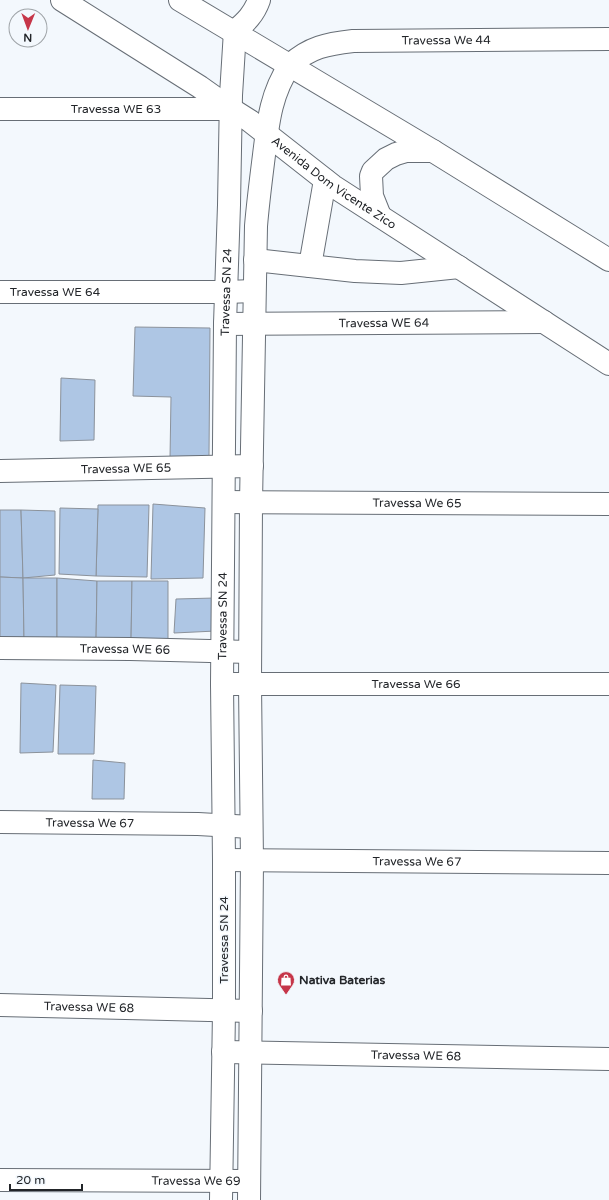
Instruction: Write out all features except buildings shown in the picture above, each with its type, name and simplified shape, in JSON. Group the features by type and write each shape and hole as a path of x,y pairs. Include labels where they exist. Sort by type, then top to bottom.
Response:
{"street":[{"name":"Avenida Dom Vicente Zico","path":"62,0 200,87 250,121 325,180 609,364"},
{"path":"235,32 246,22 259,0"},
{"path":"189,3 290,65 605,252"},
{"name":"Travessa SN 24","path":"221,1190 224,1052 222,684 224,324 231,95 235,32"},
{"name":"Travessa We 44","path":"290,65 299,56 313,49 330,44 353,41 609,38"},
{"path":"249,1190 252,860 250,652 255,260 259,197 270,112 283,75 290,65"},
{"name":"Travessa WE 63","path":"0,109 231,109"},
{"path":"380,216 372,196 373,171 386,159 396,154 406,151 433,150"},
{"path":"310,266 325,180"},
{"path":"255,260 355,271 401,273 460,267"},
{"name":"Travessa WE 64","path":"0,292 254,291"},
{"name":"Travessa WE 64","path":"224,324 544,322"},
{"name":"Travessa WE 65","path":"0,471 252,466"},
{"name":"Travessa We 65","path":"224,502 609,504"},
{"name":"Travessa WE 66","path":"0,648 250,652"},
{"name":"Travessa We 66","path":"222,684 609,684"},
{"name":"Travessa We 67","path":"0,822 198,824 251,827"},
{"name":"Travessa We 67","path":"224,860 609,863"},
{"name":"Travessa WE 68","path":"0,1005 250,1012"},
{"name":"Travessa WE 68","path":"224,1052 609,1059"},
{"name":"Travessa We 69","path":"0,1180 249,1190"}],"place":[{"name":"Nativa Baterias","path":"286,995"}]}
